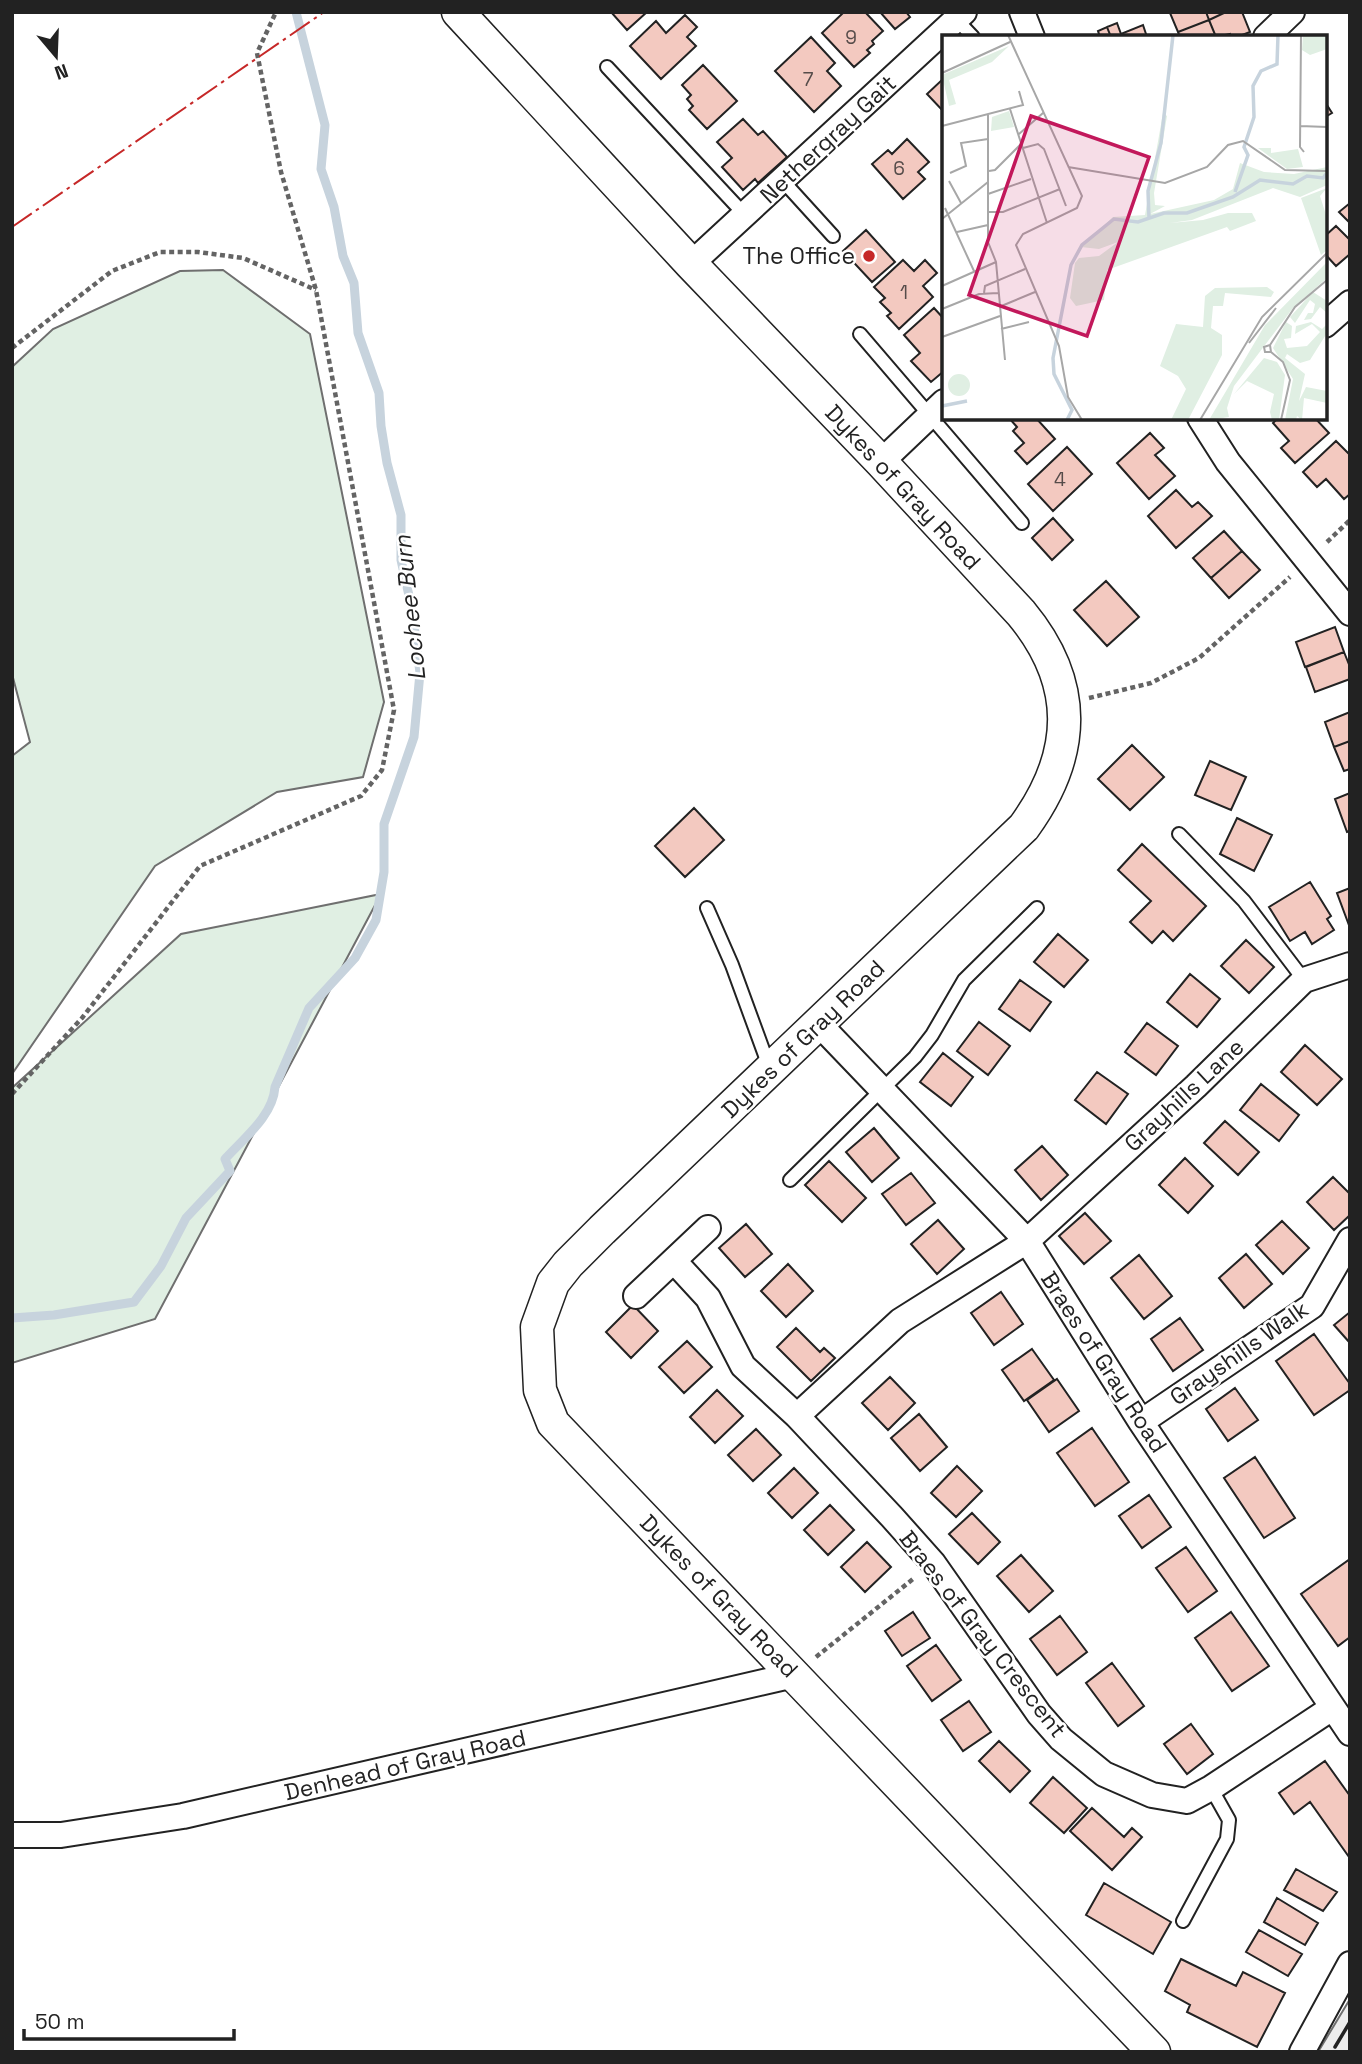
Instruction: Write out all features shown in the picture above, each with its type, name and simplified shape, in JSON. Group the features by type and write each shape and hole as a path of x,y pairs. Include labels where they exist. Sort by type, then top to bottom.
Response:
{"street":[{"name":"Dykes of Gray Road","path":"458,12 691,264 881,462 1040,636 1059,680 1064,703 1063,740 1055,774 1040,805 1024,827 568,1264 553,1283 537,1326 540,1390 553,1423 1154,2052"},
{"path":"1021,12 1031,35"},
{"path":"1268,35 1292,12"},
{"name":"Nethergray Gait","path":"950,35 964,23"},
{"name":"Nethergray Gait","path":"691,264 942,42"},
{"path":"1327,323 1350,303"},
{"path":"881,462 937,408"},
{"path":"1209,423 1228,462 1350,613"},
{"name":"Grayhills Lane","path":"797,1416 900,1321 1027,1241 1196,1086 1304,980 1350,965"},
{"name":"Braes of Gray Road","path":"819,1024 1027,1241 1141,1422 1350,1733"},
{"path":"636,1296 708,1228"},
{"name":"Grayshills Walk","path":"1141,1422 1312,1306 1350,1240"},
{"name":"Braes of Gray Crescent","path":"674,1261 708,1298 743,1366 797,1416 933,1563 1039,1714 1061,1739 1104,1774 1152,1794 1186,1801 1211,1788 1332,1708"},
{"name":"Denhead of Gray Road","path":"12,1835 61,1835 183,1816 794,1675"},
{"path":"1302,2052 1350,1964"}],"lane":[{"path":"607,67 745,215"},
{"path":"783,181 833,236"},
{"path":"860,334 937,408"},
{"path":"946,420 1023,523"},
{"path":"1179,834 1244,901 1304,980"},
{"path":"706,908 732,965 770,1070"},
{"path":"790,1180 915,1057 932,1035 964,980 1037,908"},
{"path":"1183,1922 1227,1839 1229,1820 1211,1788"}],"path":[{"path":"12,1094 82,1018 200,866 361,796 382,770 394,710 316,290 281,172 257,53 276,12"},
{"path":"12,348 112,271 160,252 198,252 243,258 316,290"},
{"path":"1064,703 1151,683 1199,658 1350,520"},
{"path":"794,1675 933,1563"}],"green space":[{"path":"223,270 310,334 384,702 363,777 277,792 155,866 12,1074 12,756 30,742 12,674 12,367 53,329 180,271"},
{"path":"381,894 155,1319 12,1363 12,1088 181,934"}],"shaded area":[{"path":"1350,1999 1350,2052 1318,2052"}],"building":[{"path":"611,12 647,12 627,30"},
{"path":"844,12 865,12 883,31 872,41 874,44 867,50 870,53 854,67 822,33"},
{"path":"880,12 906,12 910,17 895,29"},
{"path":"1206,12 1226,12 1209,20"},
{"path":"1206,12 1209,20 1178,32 1170,13"},
{"path":"1226,12 1242,12 1250,32 1242,35 1215,35 1209,20"},
{"path":"685,15 697,27 687,37 696,46 661,79 630,46 656,21 666,33"},
{"path":"1209,20 1215,35 1179,35 1178,32"},
{"path":"1117,23 1121,34 1143,25 1146,35 1110,35 1107,27"},
{"path":"1107,27 1110,35 1099,35 1098,31"},
{"path":"811,37 835,63 827,71 841,86 814,112 775,71"},
{"path":"703,65 737,101 707,129 689,110 693,106 687,99 691,95 682,85"},
{"path":"942,80 942,110 927,94"},
{"path":"743,119 758,135 763,131 787,157 758,183 755,179 743,190 722,167 732,158 717,142"},
{"path":"907,139 929,162 918,172 925,179 903,199 872,164 888,150 892,154"},
{"path":"1350,203 1350,223 1339,212"},
{"path":"1336,226 1350,240 1350,254 1336,266 1327,256 1327,234"},
{"name":"The Office","path":"866,230 895,262 872,282 843,251"},
{"path":"903,260 914,271 925,260 937,273 923,286 933,297 899,329 887,316 891,313 880,302 885,298 874,287"},
{"path":"934,308 942,317 942,373 931,382 911,361 920,353 904,335"},
{"path":"1011,420 1038,420 1055,439 1027,464 1015,451 1024,443 1013,431 1017,427"},
{"path":"1276,420 1317,420 1329,433 1295,463 1281,448 1289,441 1273,423"},
{"path":"1150,433 1164,448 1155,455 1175,476 1149,499 1117,463"},
{"path":"1336,441 1350,455 1350,494 1344,499 1326,479 1317,487 1303,472"},
{"path":"1067,447 1092,474 1053,511 1028,484"},
{"path":"1176,490 1192,507 1198,502 1212,516 1176,548 1148,516"},
{"path":"1053,518 1073,540 1052,560 1032,538"},
{"path":"1224,531 1242,551 1211,578 1193,558"},
{"path":"1242,551 1260,570 1229,598 1211,578"},
{"path":"1106,581 1139,617 1107,646 1074,610"},
{"path":"1335,627 1344,652 1305,667 1296,642"},
{"path":"1344,652 1350,667 1350,679 1315,692 1306,667"},
{"path":"1350,712 1350,741 1334,747 1325,722"},
{"path":"1350,741 1350,769 1344,771 1334,747"},
{"path":"1132,745 1164,777 1130,810 1098,779"},
{"path":"1210,761 1246,777 1231,810 1195,795"},
{"path":"1350,793 1350,831 1347,832 1335,799"},
{"path":"694,808 724,840 685,877 655,846"},
{"path":"1237,818 1272,835 1254,871 1220,854"},
{"path":"1142,844 1206,906 1173,941 1163,931 1152,943 1130,922 1151,901 1118,870"},
{"path":"1310,882 1331,916 1327,919 1334,930 1312,944 1305,932 1290,941 1269,907"},
{"path":"1350,888 1350,928 1337,893"},
{"path":"1058,934 1088,960 1064,987 1034,962"},
{"path":"1246,940 1274,967 1249,993 1221,966"},
{"path":"1190,974 1220,999 1197,1027 1167,1002"},
{"path":"1020,980 1051,1002 1030,1031 999,1009"},
{"path":"979,1022 1010,1046 988,1075 957,1051"},
{"path":"1147,1023 1178,1046 1156,1075 1125,1052"},
{"path":"1305,1045 1342,1079 1317,1105 1281,1072"},
{"path":"943,1053 973,1077 951,1106 920,1082"},
{"path":"1097,1072 1128,1094 1106,1124 1075,1100"},
{"path":"1261,1084 1299,1115 1279,1141 1240,1110"},
{"path":"1225,1121 1259,1152 1238,1175 1204,1143"},
{"path":"874,1128 899,1158 872,1182 846,1152"},
{"path":"1042,1146 1068,1175 1041,1200 1015,1170"},
{"path":"1185,1158 1213,1186 1188,1213 1159,1185"},
{"path":"829,1161 866,1198 842,1222 805,1185"},
{"path":"911,1173 935,1203 906,1225 882,1194"},
{"path":"1333,1177 1350,1194 1350,1215 1334,1230 1307,1202"},
{"path":"1085,1213 1111,1241 1084,1264 1059,1236"},
{"path":"938,1220 964,1249 937,1274 911,1244"},
{"path":"1282,1221 1309,1248 1283,1274 1256,1245"},
{"path":"746,1224 772,1254 745,1277 719,1248"},
{"path":"1246,1254 1272,1284 1244,1308 1219,1278"},
{"path":"1139,1255 1172,1296 1144,1319 1111,1278"},
{"path":"788,1264 813,1291 786,1317 761,1291"},
{"path":"1001,1292 1023,1324 994,1345 971,1313"},
{"path":"633,1305 658,1331 631,1358 606,1332"},
{"path":"1350,1312 1350,1343 1334,1325"},
{"path":"1180,1318 1203,1350 1173,1371 1151,1339"},
{"path":"796,1328 820,1352 824,1348 835,1358 811,1381 777,1347"},
{"path":"1314,1334 1350,1384 1350,1390 1314,1415 1276,1361"},
{"path":"687,1341 712,1367 684,1393 659,1367"},
{"path":"1032,1349 1054,1380 1024,1401 1002,1370"},
{"path":"890,1377 915,1403 888,1430 862,1403"},
{"path":"1057,1379 1079,1411 1049,1432 1027,1400"},
{"path":"1235,1388 1258,1420 1228,1441 1206,1409"},
{"path":"717,1390 743,1416 715,1443 690,1417"},
{"path":"919,1414 947,1447 920,1471 891,1438"},
{"path":"1092,1428 1129,1482 1095,1506 1057,1453"},
{"path":"756,1429 781,1455 753,1481 728,1455"},
{"path":"1255,1457 1295,1518 1264,1538 1224,1478"},
{"path":"957,1466 982,1491 956,1517 931,1493"},
{"path":"794,1468 818,1493 792,1518 768,1493"},
{"path":"1149,1495 1171,1527 1142,1548 1119,1516"},
{"path":"830,1505 854,1530 828,1555 804,1530"},
{"path":"972,1513 1000,1542 978,1564 949,1534"},
{"path":"867,1542 891,1567 865,1592 841,1567"},
{"path":"1186,1547 1217,1591 1188,1612 1156,1568"},
{"path":"1021,1555 1053,1591 1029,1612 997,1576"},
{"path":"1350,1559 1350,1637 1338,1646 1301,1594"},
{"path":"913,1612 930,1638 902,1656 885,1631"},
{"path":"1231,1612 1269,1666 1232,1691 1195,1638"},
{"path":"1060,1616 1087,1652 1057,1675 1030,1639"},
{"path":"936,1645 961,1680 932,1701 907,1666"},
{"path":"1112,1663 1144,1706 1118,1726 1086,1683"},
{"path":"969,1701 991,1732 963,1751 941,1720"},
{"path":"1191,1724 1213,1754 1187,1774 1164,1744"},
{"path":"999,1741 1030,1771 1010,1792 979,1761"},
{"path":"1325,1761 1350,1796 1349,1857 1310,1802 1294,1814 1279,1793"},
{"path":"1053,1777 1087,1808 1064,1833 1030,1803"},
{"path":"1092,1808 1124,1837 1132,1828 1142,1837 1112,1870 1070,1831"},
{"path":"1296,1869 1337,1892 1323,1911 1284,1890"},
{"path":"1104,1883 1171,1922 1153,1954 1086,1915"},
{"path":"1277,1898 1318,1923 1305,1945 1264,1922"},
{"path":"1259,1930 1302,1954 1288,1976 1246,1952"},
{"path":"1181,1959 1236,1986 1243,1972 1285,1993 1257,2047 1187,2012 1190,2005 1165,1991"}],"waterway":[{"name":"Lochee Burn","path":"12,1318 54,1315 134,1302 161,1266 186,1218 230,1171 225,1159 269,1108 275,1087 309,1008 355,958 376,920 384,872 384,824 414,737 420,673 412,609 401,560 401,515 387,463 379,393 358,333 354,283 343,256 334,207 321,169 325,125 296,12"}],"wall":[{"path":"1335,2047 1350,2022"}],"power":[{"path":"12,227 324,12"}],"place":[{"name":"The Office","path":"869,256"}]}
